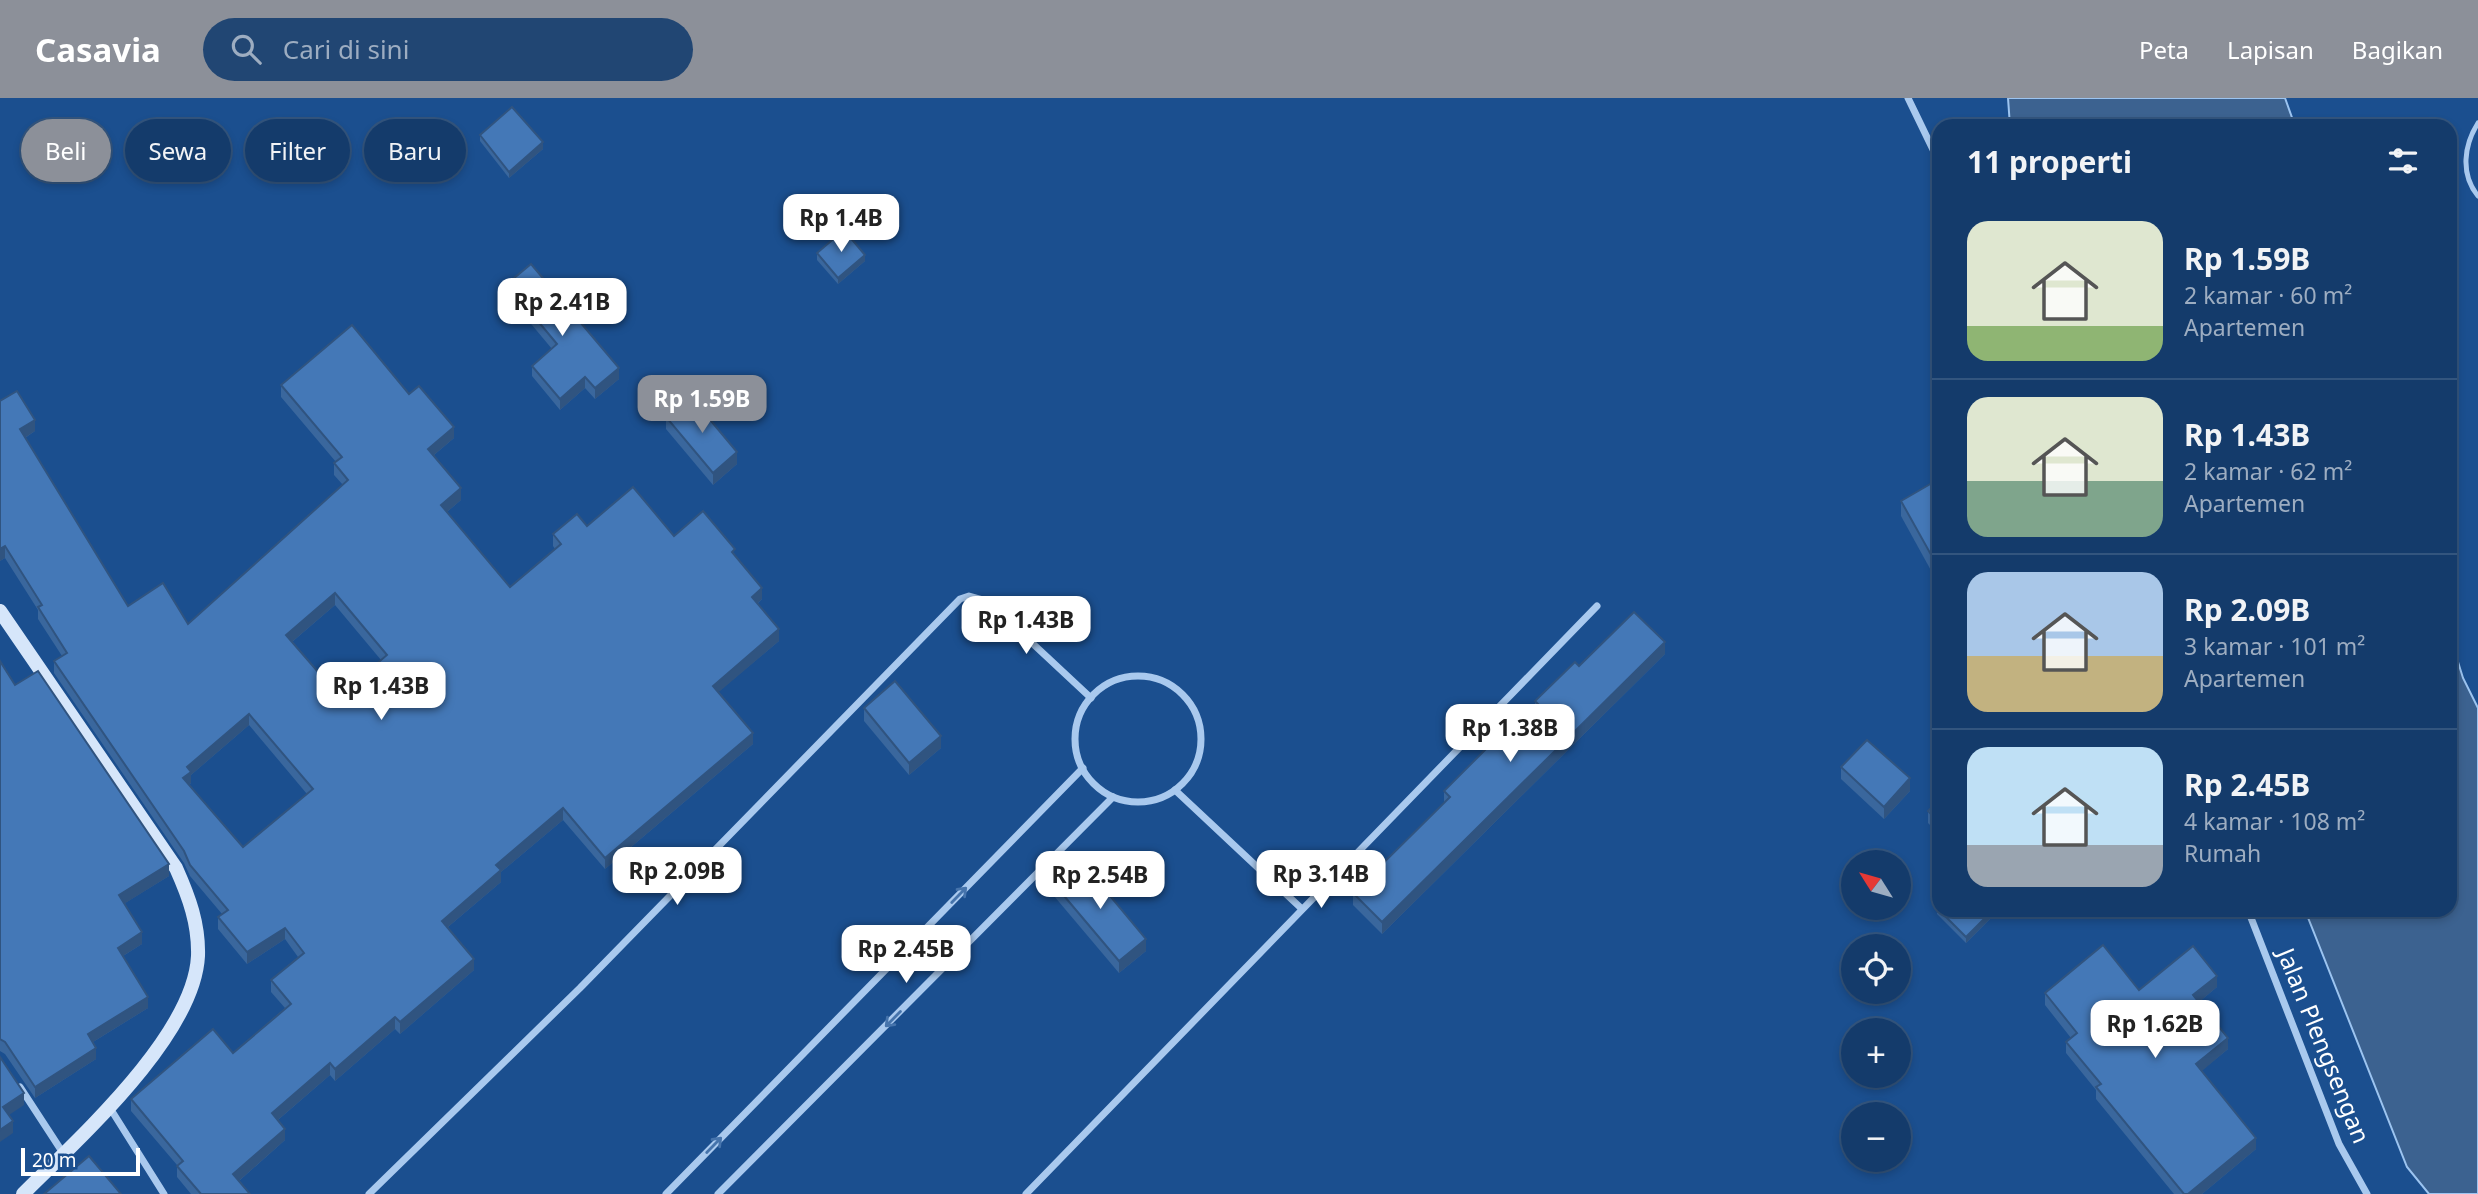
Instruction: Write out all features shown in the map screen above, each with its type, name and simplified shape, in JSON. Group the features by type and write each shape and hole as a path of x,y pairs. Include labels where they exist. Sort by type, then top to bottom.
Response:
{"street":[{"path":"1908,98 1932,148"},
{"path":"369,1194 580,988 960,598 969,596 988,601 1091,698"},
{"path":"1026,1194 1597,606"},
{"path":"0,611 176,868 190,898 197,926 198,959 188,998 161,1042 110,1108 23,1194"},
{"path":"1148,676 1168,683 1185,696 1196,714 1201,734 1199,756 1190,775 1175,790 1145,802 1129,801 1113,797 1095,785 1083,768 1076,751 1080,713 1091,698 1107,684 1127,677 1148,676"},
{"path":"666,1194 1083,768"},
{"path":"1175,790 1302,909"},
{"path":"718,1194 1113,797"},
{"name":"Jalan Plengsengan","path":"2251,917 2339,1144 2367,1194"},
{"path":"14,1078 63,1153"},
{"path":"110,1108 164,1194"}],"lane":[{"path":"2478,123 2470,135 2466,173 2478,196"}],"water":[{"path":"2008,98 2285,98 2292,119 2010,119"},
{"path":"2457,659 2478,708 2478,1194 2429,1194 2407,1167 2308,917 2457,917"}],"building":[{"path":"512,107 543,142 509,172 480,135"},
{"path":"844,230 865,255 838,278 817,253"},
{"path":"531,264 619,368 595,388 585,377 560,399 532,366 557,344 507,284"},
{"path":"352,325 409,394 419,386 454,427 428,449 461,488 441,505 510,587 561,544 553,534 577,514 587,526 633,487 674,536 703,511 735,549 732,552 762,588 752,597 779,629 713,686 753,733 605,858 563,808 496,865 501,870 442,921 474,959 400,1022 395,1017 335,1069 330,1063 272,1113 285,1129 233,1174 250,1194 201,1194 177,1166 183,1161 131,1099 213,1029 233,1053 291,1004 271,980 304,953 285,928 247,952 218,917 228,910 190,865 184,851 54,661 67,653 38,607 42,605 5,546 0,549 0,401 17,391 35,420 20,429 128,606 163,583 188,624 348,480 334,463 342,457 281,385","holes":["335,593 387,655 339,696 286,635","249,714 313,789 243,847 183,778 191,772 187,767"]},
{"path":"691,397 737,452 713,473 666,417"},
{"path":"1932,483 1932,556 1901,501"},
{"path":"1634,612 1665,642 1382,922 1353,893 1450,797 1444,791 1490,745 1493,748 1538,704 1535,701 1575,662 1579,666"},
{"path":"0,661 15,685 38,671 169,864 119,895 142,932 118,948 148,997 88,1034 96,1048 35,1087 5,1042 0,1039"},
{"path":"895,681 941,736 909,763 864,708"},
{"path":"1867,740 1910,778 1884,807 1841,767"},
{"path":"1081,861 1146,939 1119,961 1054,884"},
{"path":"1946,917 1986,917 1966,937"},
{"path":"2103,945 2139,990 2193,946 2217,976 2193,995 2228,1038 2196,1064 2256,1138 2188,1194 2184,1194 2096,1087 2101,1084 2066,1042 2077,1033 2045,993"},
{"path":"0,1057 24,1093 3,1107 13,1121 0,1130"},
{"path":"89,1156 121,1194 44,1194"}]}
